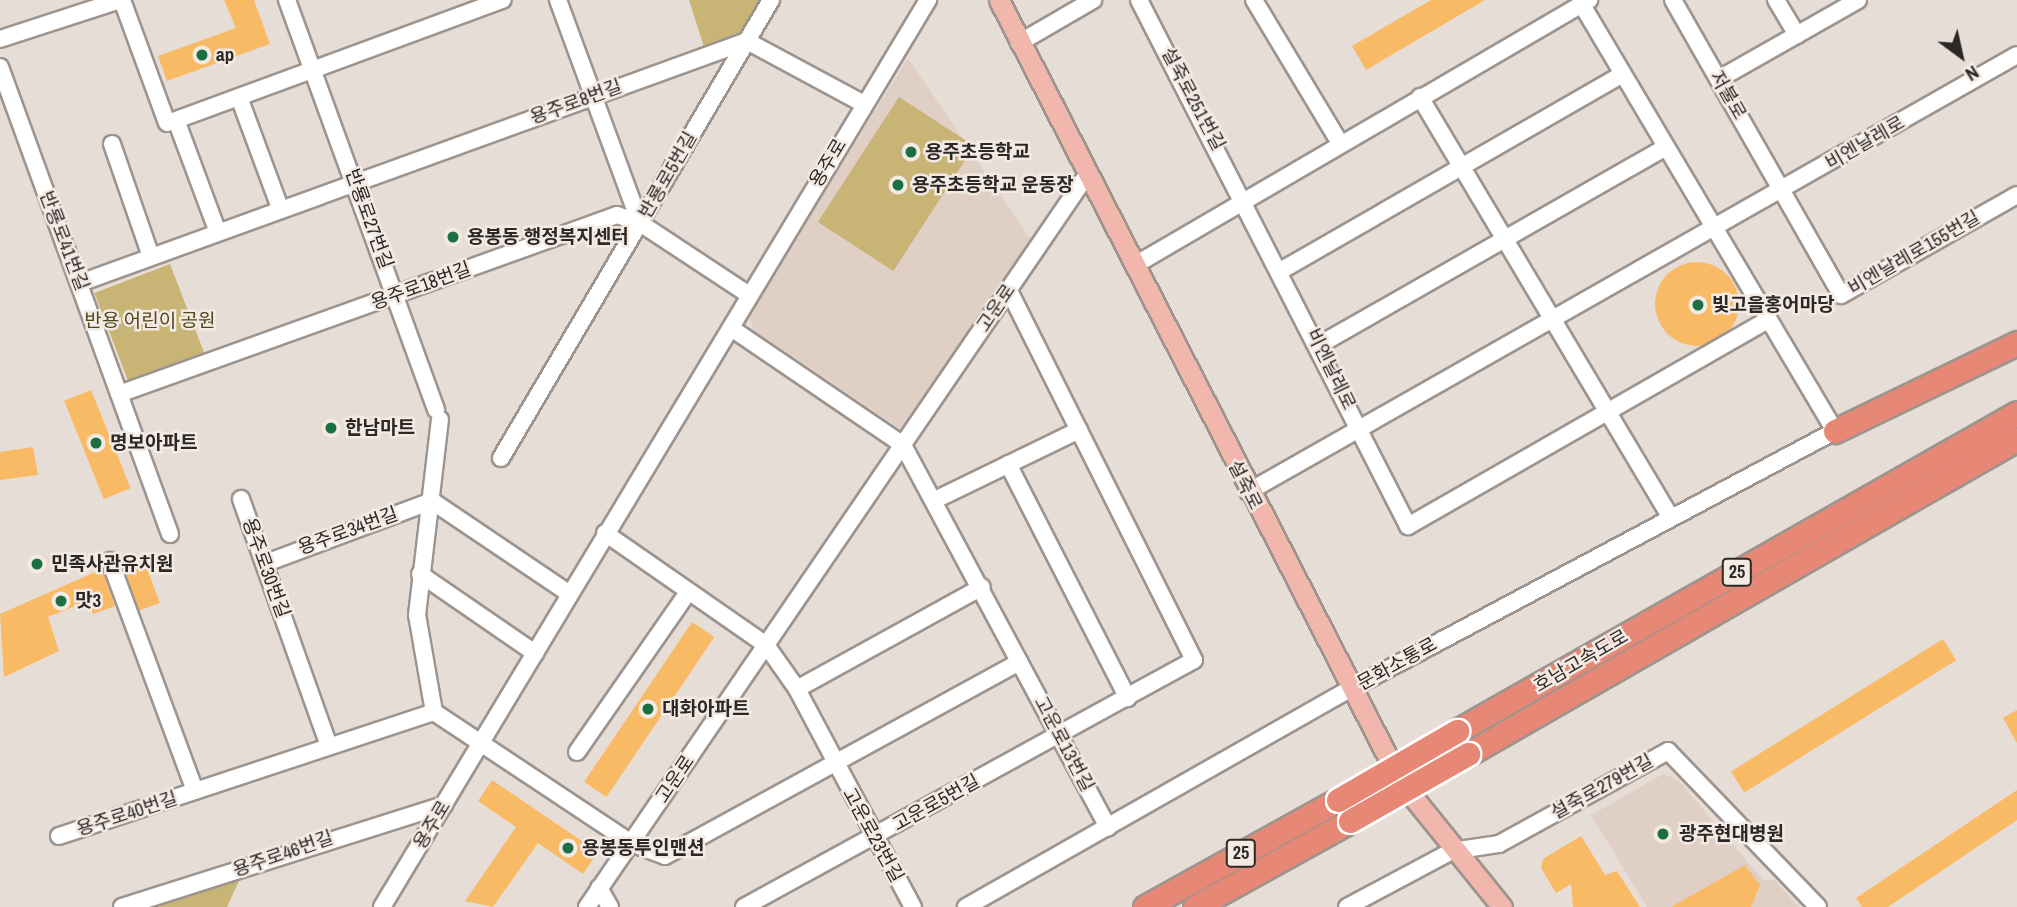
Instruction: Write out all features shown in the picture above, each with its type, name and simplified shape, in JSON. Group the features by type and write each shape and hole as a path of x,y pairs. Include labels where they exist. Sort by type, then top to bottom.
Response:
{"highway":[{"path":"1835,432 2017,343"},
{"name":"호남고속도로","path":"1145,907 2017,413"},
{"name":"호남고속도로","path":"1195,907 1468,754 2017,439"}],"main road":[{"name":"설죽로","path":"999,0 1089,172 1248,492 1354,687 1400,781 1452,851 1502,907"}],"street":[{"path":"0,39 121,0 217,230"},
{"name":"반룡로27번길","path":"287,0 356,181 438,414 432,501"},
{"path":"172,122 503,0"},
{"path":"558,0 640,223"},
{"name":"반룡로5번길","path":"500,458 771,0"},
{"name":"용주로","path":"382,907 928,0"},
{"path":"1020,43 1093,0"},
{"name":"설죽로251번길","path":"1139,0 1246,198 1301,309"},
{"path":"1254,0 1340,143"},
{"name":"저불로","path":"1674,0 1783,190"},
{"path":"1776,0 1797,35"},
{"path":"1719,79 1858,0"},
{"path":"1135,265 1340,143 1586,2 1621,75 1835,432"},
{"path":"747,41 864,104"},
{"name":"용주로8번길","path":"80,283 150,254 747,41"},
{"name":"비엔날레로","path":"1248,492 2017,55"},
{"name":"반룡로41번길","path":"0,66 170,534"},
{"path":"1282,270 1621,75"},
{"path":"239,97 280,208"},
{"path":"1420,97 1669,515"},
{"path":"112,144 150,254"},
{"path":"1319,345 1664,148"},
{"name":"고운로","path":"587,907 1089,172"},
{"name":"비엔날레로155번길","path":"1783,190 1842,295 2017,195"},
{"name":"용주로18번길","path":"119,394 617,215 640,223 749,295"},
{"name":"고운로5번길","path":"744,907 1194,660 1009,290"},
{"name":"비엔날레로","path":"1301,309 1408,526 1607,412"},
{"path":"1607,412 1768,320"},
{"path":"731,328 903,444"},
{"path":"937,499 1079,430"},
{"name":"문화소통로","path":"965,907 1354,687 1669,515 1835,432"},
{"name":"고운로13번길","path":"903,444 937,499 1019,662 1108,827"},
{"path":"1008,464 1128,698"},
{"name":"용주로30번길","path":"241,499 329,746"},
{"path":"432,501 570,594"},
{"name":"용주로34번길","path":"265,562 432,501 420,574"},
{"path":"606,533 766,645"},
{"name":"용주로40번길","path":"110,561 195,792"},
{"path":"420,574 535,653"},
{"path":"420,574 417,615 434,712 631,843"},
{"path":"797,688 982,587"},
{"path":"577,752 688,592"},
{"name":"고운로23번길","path":"766,645 797,688 834,764 913,907"},
{"name":"고운로23번길","path":"631,843 665,856 1019,662"},
{"name":"용주로40번길","path":"59,836 434,712"},
{"name":"설죽로279번길","path":"1452,851 1499,844 1668,751 1818,907"},
{"name":"용주로46번길","path":"122,907 444,805"},
{"path":"1346,907 1452,851"},
{"path":"599,888 610,907"}],"shaded area":[{"name":"용주초등학교","path":"908,58 1035,246 905,432 754,330 748,314"},
{"name":"광주현대병원","path":"1663,774 1678,780 1763,880 1774,880 1799,907 1647,907 1591,815"}],"green space":[{"path":"689,0 764,0 742,38 705,50"},
{"name":"용주초등학교 운동장","path":"899,97 974,146 893,271 818,222"},
{"name":"반용 어린이 공원","path":"170,264 204,354 129,383 94,293"},
{"path":"243,872 227,907 135,907"}],"building":[{"name":"ap","path":"224,0 254,0 270,44 167,81 158,56 236,28"},
{"path":"1431,0 1485,0 1366,70 1352,46"},
{"name":"빛고을홍어마당","path":"1697,262 1713,265 1727,274 1736,288 1739,304 1736,320 1727,334 1713,343 1697,346 1681,343 1667,334 1658,320 1655,304 1658,288 1667,274 1681,265"},
{"name":"명보아파트","path":"91,390 131,488 104,499 64,401"},
{"path":"33,447 38,475 0,480 0,452"},
{"path":"143,557 160,603 139,611 122,565"},
{"path":"102,569 115,606 93,614 88,601 48,617 59,651 4,677 0,614"},
{"name":"대화아파트","path":"692,622 714,637 606,797 584,782"},
{"path":"1943,639 1956,660 1744,793 1731,771"},
{"path":"2017,710 2017,743 2003,718"},
{"name":"용봉동투인맨션","path":"492,780 598,852 583,874 538,843 493,907 465,901 516,827 478,801"},
{"path":"2017,790 2017,820 1888,907 1862,907 1856,898"},
{"path":"1581,836 1605,875 1617,871 1640,907 1573,907 1571,884 1556,893 1541,868 1543,859"},
{"path":"1745,865 1760,885 1751,907 1671,907"}],"place":[{"name":"ap","path":"202,55"},
{"name":"용주초등학교","path":"911,152"},
{"name":"용주초등학교 운동장","path":"898,185"},
{"name":"용봉동 행정복지센터","path":"453,237"},
{"name":"빛고을홍어마당","path":"1698,305"},
{"name":"한남마트","path":"331,428"},
{"name":"명보아파트","path":"96,443"},
{"name":"민족사관유치원","path":"37,564"},
{"name":"맛3","path":"61,601"},
{"name":"대화아파트","path":"648,709"},
{"name":"광주현대병원","path":"1663,834"},
{"name":"용봉동투인맨션","path":"568,848"}]}
